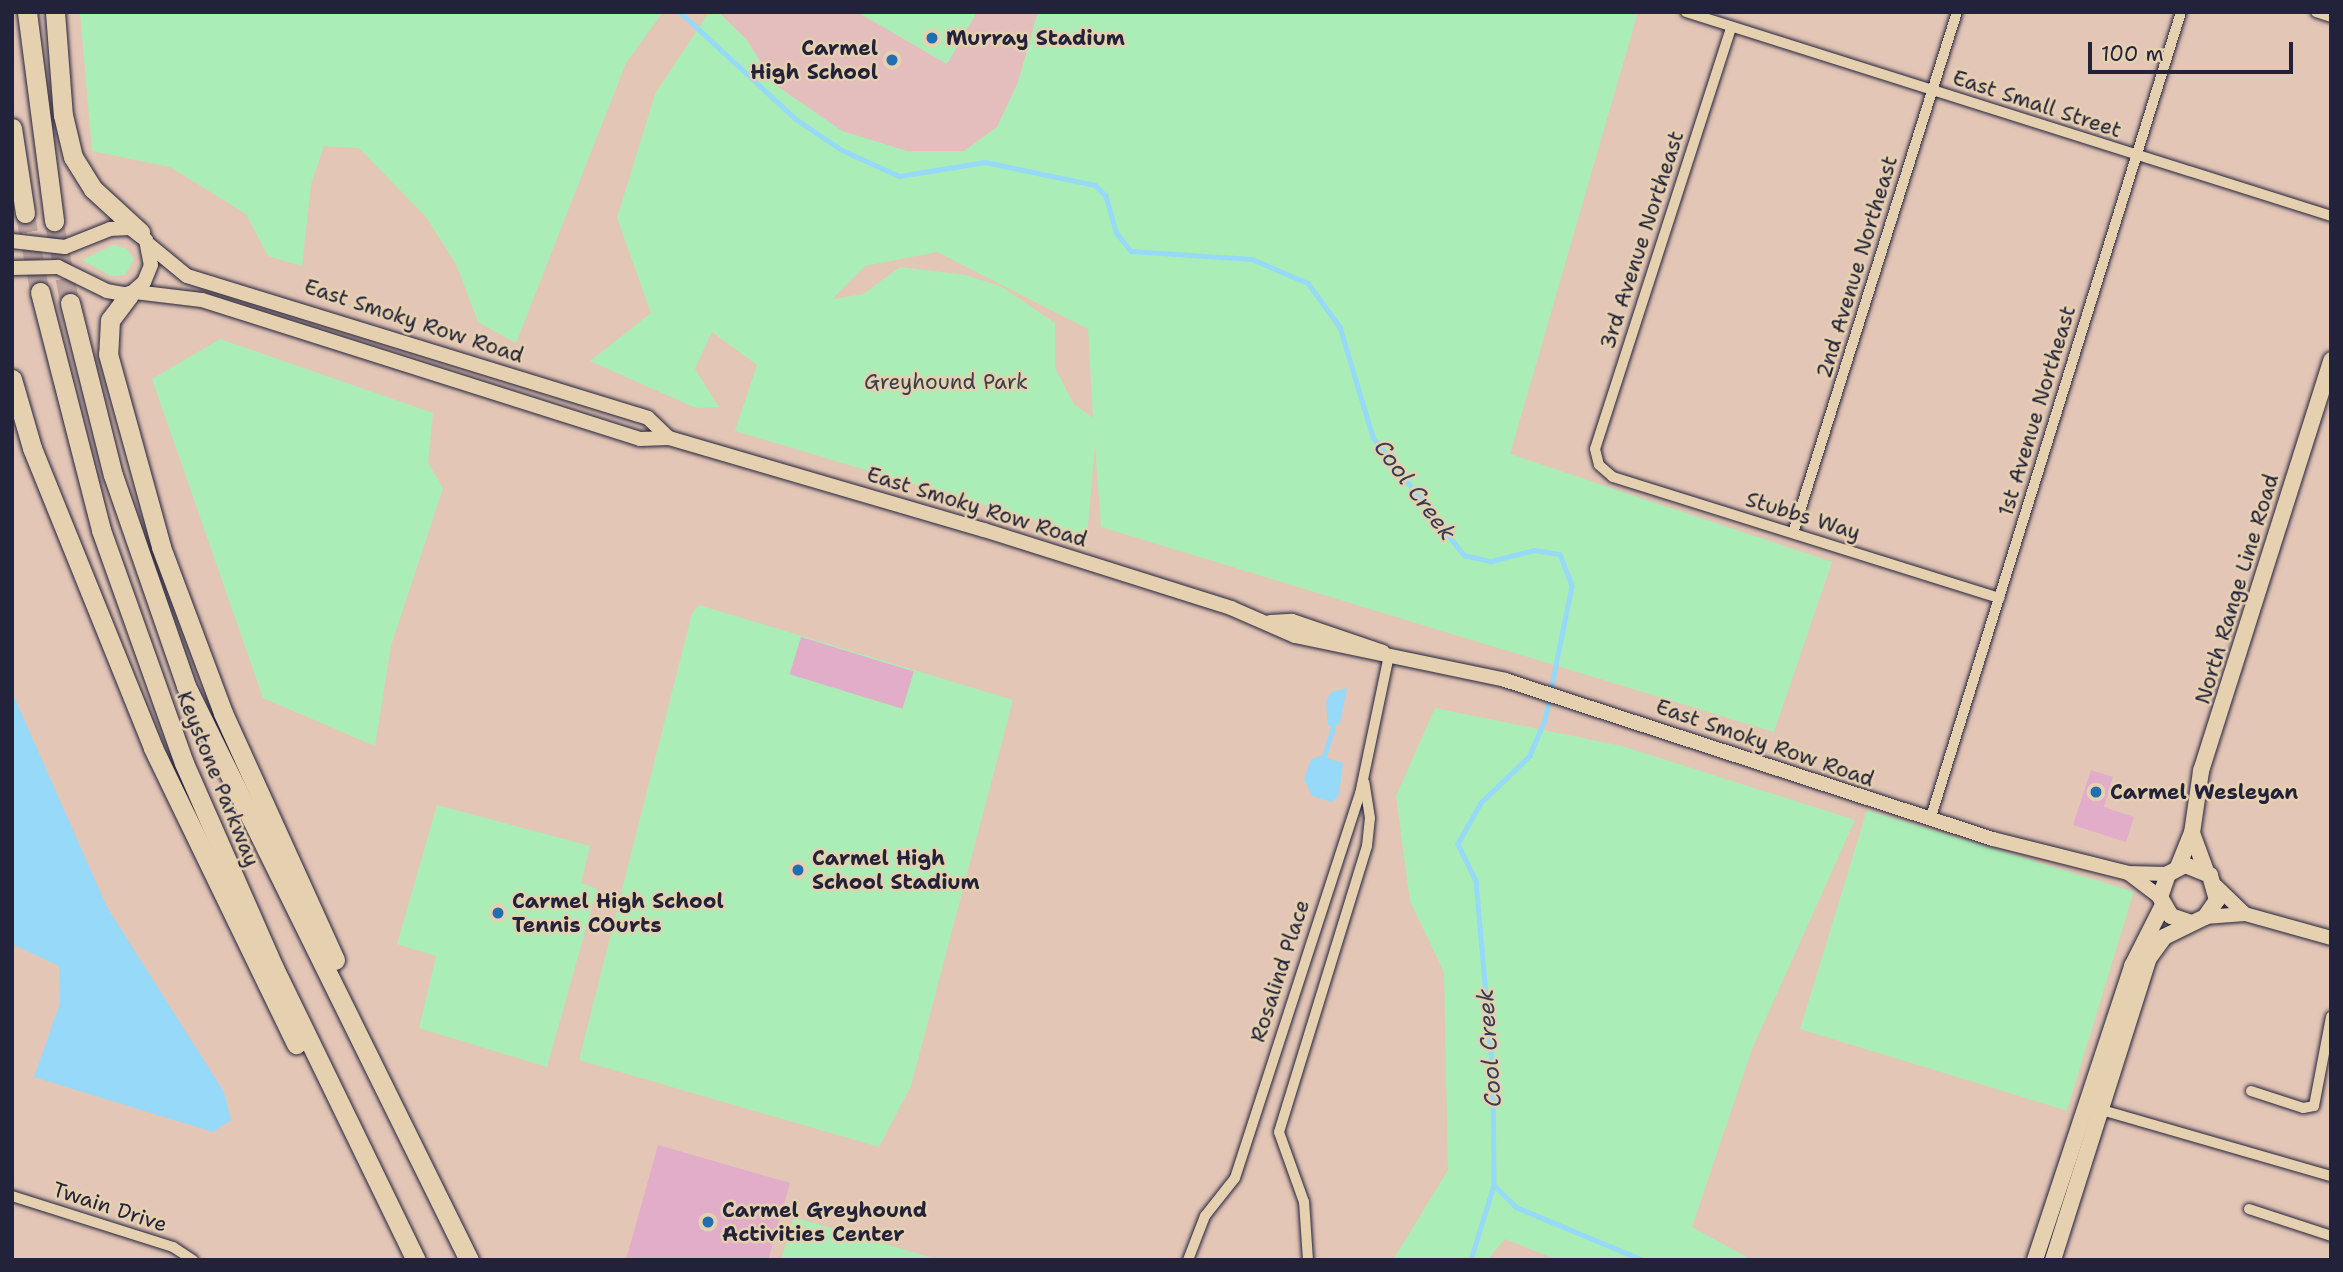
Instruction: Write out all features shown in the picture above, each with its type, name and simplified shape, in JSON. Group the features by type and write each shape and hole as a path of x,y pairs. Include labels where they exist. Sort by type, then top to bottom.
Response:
{"highway":[{"path":"27,12 54,221"},
{"path":"55,12 63,115 73,157 93,189 144,238"},
{"path":"12,128 25,213"},
{"name":"Keystone Parkway","path":"40,292 101,530 184,763 274,968 414,1260"},
{"path":"132,293 110,320 108,354 161,547 219,703 341,972 398,1113"},
{"name":"Keystone Parkway","path":"70,303 113,475 186,685 469,1260"},
{"path":"12,379 32,448 181,812 308,1068 414,1260"}],"main road":[{"name":"North Range Line Road","path":"2173,871 2192,833 2201,771 2331,362"},
{"name":"North Range Line Road","path":"2192,833 2206,871"},
{"path":"2035,1260 2095,1109 2149,958 2164,937 2198,920 2214,907 2216,886 2206,871 2173,871 2132,967 2095,1109 2053,1260"},
{"path":"2162,901 2177,919 2198,920"}],"street":[{"name":"East Small Street","path":"1686,12 2331,216"},
{"name":"2nd Avenue Northeast","path":"1793,533 1957,12"},
{"name":"1st Avenue Northeast","path":"1930,820 2181,12"},
{"path":"2316,12 2331,17"},
{"name":"3rd Avenue Northeast","path":"1599,464 1595,449 1731,28"},
{"path":"12,241 54,248 110,229 144,238 150,269 132,293"},
{"name":"East Smoky Row Road","path":"144,238 187,276 648,418 669,438"},
{"name":"East Smoky Row Road","path":"12,268 58,267 107,291 202,300 640,439 669,438 996,534 1270,622 1307,639 1363,654 1389,654 1506,680 1586,704 1930,820 2128,873 2173,871"},
{"name":"Stubbs Way","path":"1599,464 1613,477 1998,598"},
{"name":"Rosalind Place","path":"1188,1260 1205,1216 1235,1178 1362,776 1389,654"},
{"name":"Rosalind Place","path":"1308,1260 1304,1202 1279,1132 1367,846 1370,818 1362,776"},
{"name":"East Smoky Row Road","path":"2128,873 2162,901"},
{"path":"2216,886 2245,914"},
{"path":"2198,920 2245,914 2331,938"},
{"path":"2251,1091 2303,1108 2314,1106 2331,1017"},
{"path":"2095,1109 2331,1176"},
{"name":"Twain Drive","path":"12,1196 173,1247 193,1260"},
{"path":"2249,1209 2331,1236"}],"shaded area":[{"name":"Carmel High School","path":"718,12 1038,12 1018,82 997,127 964,151 907,151 842,131 774,84 747,39"}],"green space":[{"path":"80,12 663,12 626,63 516,343 478,322 456,264 426,217 359,148 324,146 311,184 302,266 268,256 246,214 170,167 92,151"},
{"name":"Greyhound Park","path":"709,12 718,12 746,39 774,84 842,131 907,151 964,151 997,127 1018,82 1038,12 1638,12 1510,454 1832,562 1774,732 1101,527 1095,445 1087,536 735,431 757,365 712,332 695,369 719,407 696,408 590,361 651,313 617,218 655,94","holes":["937,252 1088,329 1093,418 1074,404 1055,368 1055,323 1002,287 966,275 900,267 863,294 832,299 865,266"]},
{"name":"Murray Stadium","path":"857,12 977,12 947,64"},
{"path":"113,245 126,248 134,259 125,275 111,276 82,260"},
{"path":"220,339 433,413 428,463 443,488 391,646 375,746 263,698 152,379"},
{"name":"Carmel High School Stadium","path":"699,605 1013,700 911,1086 879,1147 579,1060 692,613"},
{"path":"1435,708 1622,746 1855,820 1752,1049 1692,1227 1752,1260 1558,1260 1505,1239 1487,1260 1393,1260 1448,1170 1444,972 1410,901 1396,796"},
{"name":"Carmel High School Tennis COurts","path":"437,805 590,846 581,883 597,889 547,1067 419,1028 436,956 397,944"},
{"path":"1867,810 2134,892 2067,1111 1800,1029"},
{"path":"794,1217 940,1260 781,1260"}],"water":[{"path":"1347,688 1340,724 1328,726 1326,702 1331,692"},
{"path":"12,692 107,907 224,1092 231,1120 213,1132 34,1077 60,1003 59,966 12,944"},
{"path":"1321,756 1343,763 1339,795 1332,802 1312,796 1304,779 1311,759"}],"building":[{"path":"801,637 914,671 902,709 790,674"},
{"name":"Carmel Wesleyan","path":"2091,770 2113,777 2104,807 2134,817 2126,842 2073,825"},
{"name":"Carmel Greyhound Activities Center","path":"658,1145 790,1183 768,1260 626,1260"}],"waterway":[{"name":"Cool Creek","path":"680,12 796,119 842,150 899,176 985,162 1095,185 1106,196 1116,232 1131,251 1252,259 1308,283 1340,327 1373,437 1464,555 1491,561 1534,550 1560,554 1572,586 1545,720 1530,756 1481,803 1458,844 1476,881 1493,1075 1494,1185 1471,1260"},
{"path":"1324,757 1333,727"},
{"path":"1494,1185 1516,1207 1643,1260"}],"tunnel":[{"path":"25,213 40,292"},
{"path":"54,221 70,303"}],"place":[{"name":"Murray Stadium","path":"932,38"},
{"name":"Carmel High School","path":"892,60"},
{"name":"Carmel Wesleyan","path":"2096,792"},
{"name":"Carmel High School Stadium","path":"798,870"},
{"name":"Carmel High School Tennis COurts","path":"498,913"},
{"name":"Carmel Greyhound Activities Center","path":"708,1222"}]}
